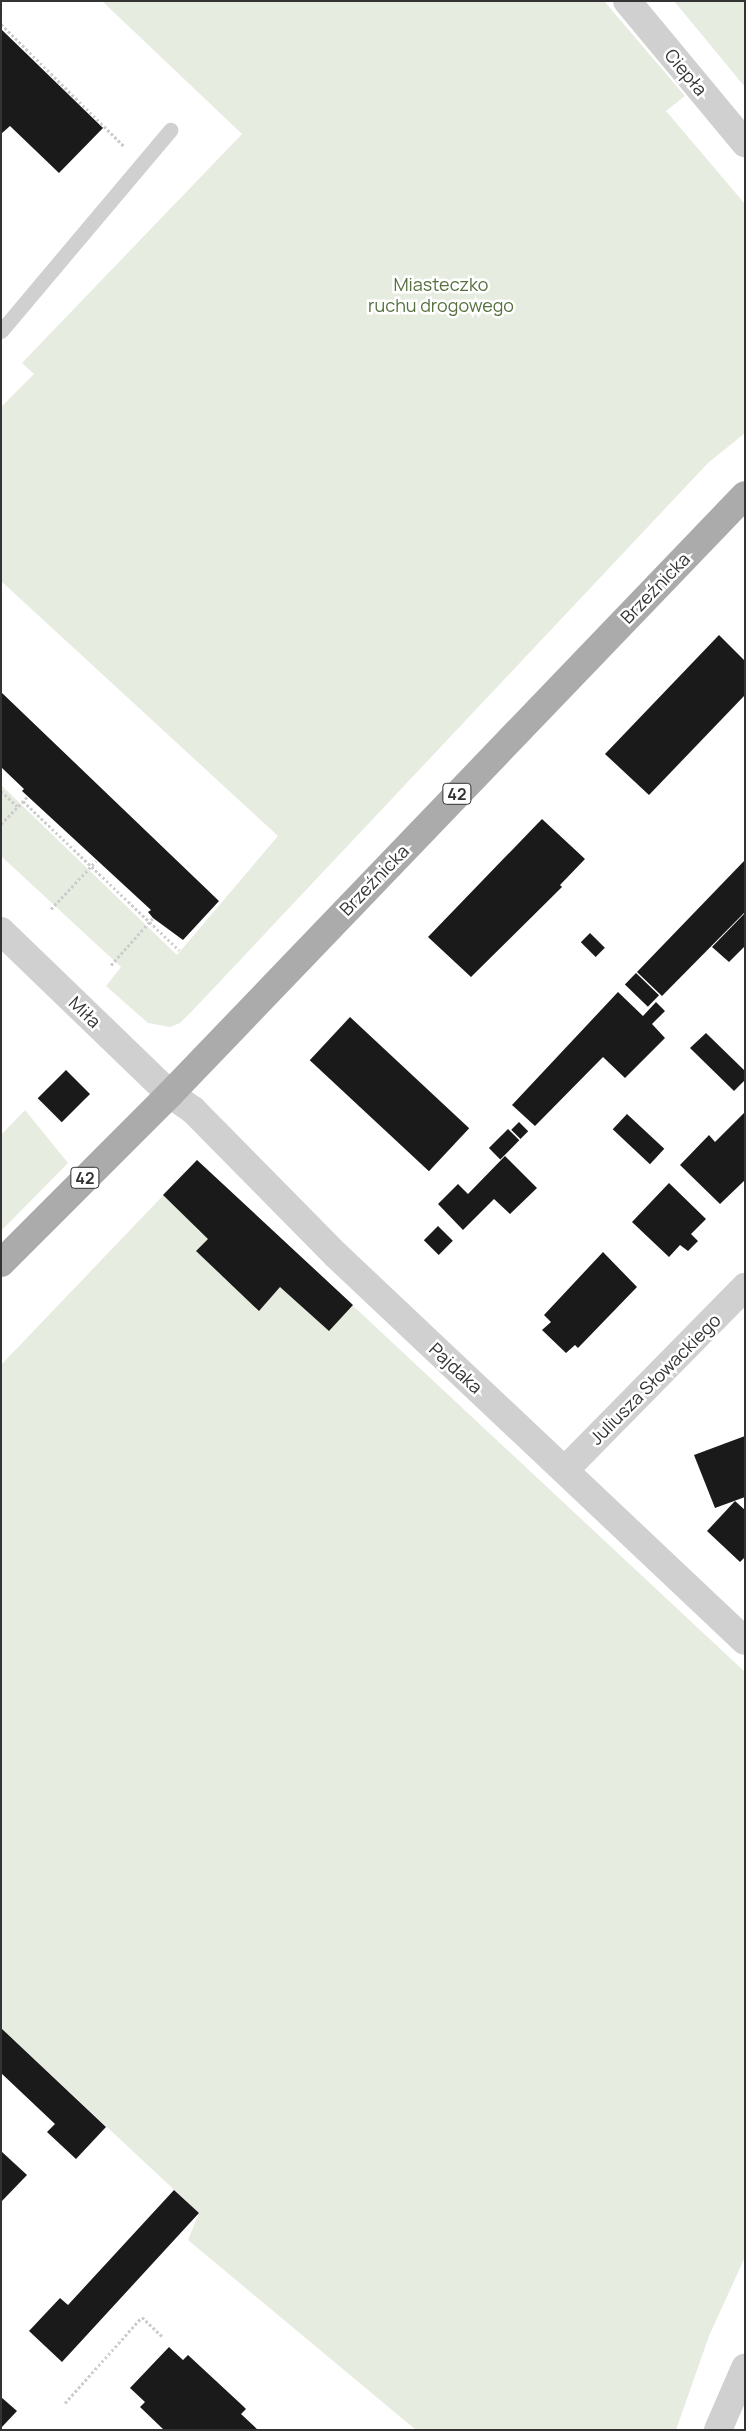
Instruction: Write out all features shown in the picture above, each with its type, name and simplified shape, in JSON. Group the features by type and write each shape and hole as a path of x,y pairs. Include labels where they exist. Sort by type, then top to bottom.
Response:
{"main road":[{"name":"Brzeźnicka","path":"1,1263 170,1094 745,495"}],"street":[{"name":"Ciepła","path":"627,1 745,143"},
{"name":"Miła","path":"1,931 170,1094"},
{"name":"Pajdaka","path":"170,1094 193,1110 336,1255 745,1641"},
{"name":"Juliusza Słowackiego","path":"565,1470 745,1287"},
{"path":"718,2430 745,2368"}],"lane":[{"path":"1,331 170,130"}],"path":[{"path":"1,24 132,153"},
{"path":"1,791 18,806"},
{"path":"1,824 28,796"},
{"path":"22,801 179,950"},
{"path":"52,909 96,861"},
{"path":"111,965 153,918"},
{"path":"65,2403 142,2317 162,2336"}],"green space":[{"name":"Miasteczko ruchu drogowego","path":"102,1 604,1 685,96 666,111 745,204 745,433 708,463 194,1009 180,1023 170,1027 148,1023 106,986 121,967 1,856 1,785 177,955 278,836 1,581 1,407 34,374 22,363 242,134"},
{"path":"674,1 745,1 745,87"},
{"path":"25,1110 68,1163 1,1231 1,1135"},
{"path":"197,1160 745,1672 745,2257 709,2336 676,2430 416,2430 188,2240 199,2213 1,2028 1,1365"}],"building":[{"path":"1,29 103,128 59,173 10,126 1,134"},
{"path":"719,635 745,661 745,695 649,795 605,754"},
{"path":"1,692 219,901 183,940 153,918 148,912 151,910 22,791 24,789 1,767"},
{"path":"542,819 585,859 560,885 562,887 471,977 428,937"},
{"path":"745,860 745,912 662,996 637,972"},
{"path":"745,913 745,946 729,962 712,947"},
{"path":"590,933 605,948 596,957 581,942"},
{"path":"636,973 659,995 648,1007 625,985"},
{"path":"618,992 643,1016 656,1002 665,1011 652,1024 665,1038 625,1078 603,1057 535,1126 512,1105"},
{"path":"350,1017 469,1128 429,1171 310,1060"},
{"path":"706,1033 745,1071 745,1080 734,1091 690,1048"},
{"path":"66,1070 90,1094 62,1122 38,1098"},
{"path":"745,1112 745,1180 720,1204 680,1165 709,1135 715,1142"},
{"path":"627,1114 664,1149 650,1164 613,1129"},
{"path":"519,1122 528,1131 520,1139 511,1130"},
{"path":"508,1129 519,1140 500,1159 489,1148"},
{"path":"505,1156 537,1188 510,1214 494,1199 463,1230 438,1204 458,1184 468,1194"},
{"path":"197,1160 353,1305 329,1331 280,1287 259,1311 196,1251 208,1239 163,1195"},
{"path":"669,1183 706,1219 691,1234 698,1241 688,1251 680,1245 669,1257 632,1222"},
{"path":"438,1226 453,1241 439,1255 424,1240"},
{"path":"603,1252 637,1287 578,1348 575,1345 566,1353 542,1330 551,1322 544,1315"},
{"path":"745,1436 745,1497 715,1508 694,1455"},
{"path":"735,1501 745,1510 745,1557 740,1562 707,1531"},
{"path":"1,2028 106,2127 76,2159 47,2132 55,2124 1,2073"},
{"path":"1,2151 27,2175 1,2202"},
{"path":"174,2190 199,2213 62,2362 29,2331 60,2298 68,2305"},
{"path":"169,2347 183,2360 188,2355 243,2406 246,2409 241,2414 258,2430 164,2430 140,2407 145,2402 130,2388"},
{"path":"1,2397 17,2411 1,2428"}]}
